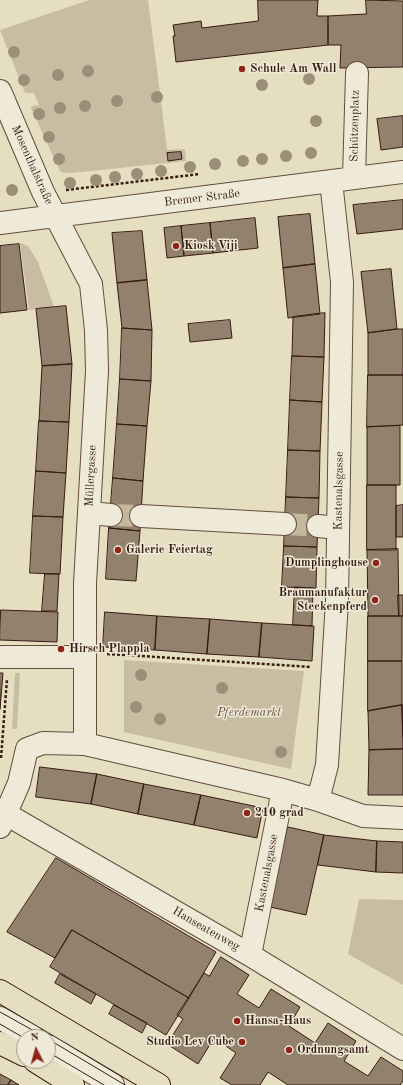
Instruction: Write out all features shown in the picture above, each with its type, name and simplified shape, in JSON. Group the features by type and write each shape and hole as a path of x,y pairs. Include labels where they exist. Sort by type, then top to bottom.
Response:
{"main road":[{"path":"0,991 159,1085"},
{"path":"0,1043 16,1051"},
{"path":"48,1069 73,1085"}],"street":[{"name":"Schützenplatz","path":"354,178 357,73"},
{"name":"Mosenthalstraße","path":"0,91 56,216"},
{"name":"Bremer Straße","path":"0,223 403,172"},
{"name":"Kastenalsgasse","path":"318,800 327,765 338,601 328,527 342,282 331,181"},
{"name":"Müllergasse","path":"56,216 92,284 96,330 97,371 85,583 85,744"},
{"path":"89,513 111,515"},
{"path":"141,516 285,524"},
{"path":"4,657 84,657"},
{"path":"3,821 20,783 27,749 43,743 85,744 283,790 318,800 363,816 403,818"},
{"name":"Kastenalsgasse","path":"250,955 283,790"},
{"name":"Hanseatenweg","path":"3,821 250,955 403,1049"},
{"path":"0,1018 19,1029"},
{"path":"56,1051 113,1085"}],"path":[{"path":"44,192 203,174"},
{"path":"84,657 98,654 126,655 333,668"},
{"path":"1,764 4,657"}],"green space":[{"path":"89,0 148,0 167,150 185,149 186,161 72,173 64,173 60,171 31,108 32,106 39,105 34,93 25,93 0,30"},
{"path":"20,243 28,246 38,262 54,307 29,310"},
{"name":"Pferdemarkt","path":"124,660 304,671 291,769 124,732"},
{"path":"15,673 20,673 17,729 12,729"},
{"path":"359,899 403,900 403,985 348,954"}],"building":[{"path":"258,0 318,0 317,16 328,16 328,45 176,62 173,25 201,21 202,28 258,21"},
{"path":"366,0 403,1 403,67 340,68 341,45 328,45 328,16 366,14"},
{"path":"403,116 403,147 381,150 377,119"},
{"path":"181,152 182,159 168,161 167,153"},
{"path":"403,200 403,229 357,234 353,205"},
{"path":"310,214 315,264 283,268 278,217"},
{"path":"255,218 258,248 213,253 210,223"},
{"path":"210,223 213,253 184,256 181,226"},
{"path":"181,226 184,256 167,258 164,228"},
{"path":"142,231 147,280 117,283 112,233"},
{"path":"19,244 27,310 0,313 0,246"},
{"path":"315,264 320,314 288,318 283,268"},
{"path":"391,269 397,329 368,333 361,272"},
{"path":"147,280 152,330 122,328 117,283"},
{"path":"66,306 72,364 42,366 36,309"},
{"path":"325,313 324,357 292,356 293,317"},
{"path":"230,320 232,338 190,342 188,324"},
{"path":"122,328 152,330 151,381 120,379"},
{"path":"403,329 403,375 368,375 368,333"},
{"path":"292,356 324,357 322,402 290,400"},
{"path":"72,364 69,422 39,421 42,366"},
{"path":"368,375 403,375 403,425 367,427"},
{"path":"120,379 151,381 147,426 117,424"},
{"path":"290,400 322,402 320,451 288,450"},
{"path":"39,421 69,422 66,473 36,471"},
{"path":"117,424 147,426 143,481 113,478"},
{"path":"400,426 400,485 367,485 367,427"},
{"path":"288,450 320,451 319,498 286,497"},
{"path":"36,471 66,473 63,517 33,516"},
{"path":"113,478 143,481 140,531 109,528"},
{"path":"367,485 396,485 396,550 367,550"},
{"path":"286,497 319,498 317,547 284,546"},
{"path":"403,505 403,537 396,537 396,506"},
{"path":"33,516 63,517 60,574 30,573"},
{"path":"109,528 140,531 136,581 106,579"},
{"path":"284,546 317,547 316,588 282,587"},
{"path":"398,549 399,616 368,616 367,550"},
{"path":"45,574 59,574 57,611 42,611"},
{"path":"295,587 313,588 312,626 293,625"},
{"path":"398,595 403,595 403,616 399,616"},
{"path":"1,610 58,612 57,642 0,640"},
{"path":"105,612 157,616 155,650 103,647"},
{"path":"157,616 210,619 207,654 155,650"},
{"path":"368,616 402,616 402,661 368,661"},
{"path":"210,619 262,623 259,657 207,654"},
{"path":"262,623 314,626 312,661 259,657"},
{"path":"368,661 402,661 402,705 368,711"},
{"path":"0,673 3,673 0,709"},
{"path":"402,705 403,749 369,750 368,711"},
{"path":"402,705 403,705 403,736"},
{"path":"403,749 403,795 368,795 369,750"},
{"path":"40,767 97,774 91,804 36,797"},
{"path":"97,774 144,784 138,814 91,804"},
{"path":"144,784 201,795 194,825 138,814"},
{"path":"201,795 263,808 257,838 194,825"},
{"path":"288,827 324,835 306,915 270,907"},
{"path":"324,835 377,841 376,872 318,865"},
{"path":"377,841 403,842 403,873 376,872"},
{"path":"56,858 216,952 189,998 72,930 55,958 7,932"},
{"path":"72,930 189,998 166,1035 50,967"},
{"name":"Hansa-Haus","path":"221,957 249,975 237,994 259,1008 271,989 300,1007 289,1026 315,1043 328,1023 356,1041 344,1061 368,1076 381,1057 403,1071 403,1081 400,1085 288,1085 268,1072 260,1085 232,1085 220,1078 236,1053 214,1038 198,1064 167,1044 183,1019 177,1015 204,973 209,976"},
{"path":"60,974 96,994 91,1004 55,983"},
{"path":"114,1005 147,1023 142,1033 109,1014"},
{"path":"0,1074 11,1080 8,1085 0,1085"},
{"path":"11,1080 19,1085 8,1085"}],"tunnel":[{"path":"111,515 141,516"},
{"path":"285,524 318,526"}],"tram line":[{"path":"0,1012 31,1029"},
{"path":"0,1024 16,1033"},
{"path":"56,1044 125,1085"},
{"path":"56,1057 104,1085"}],"place":[{"name":"Schule Am Wall","path":"242,69"},
{"name":"Kiosk Viji","path":"176,246"},
{"name":"Galerie Feiertag","path":"118,550"},
{"name":"Dumplinghouse","path":"376,563"},
{"name":"Braumanufaktur Steckenpferd","path":"375,600"},
{"name":"Hirsch Plappla","path":"61,649"},
{"name":"210 grad","path":"247,813"},
{"name":"Hansa-Haus","path":"237,1021"},
{"name":"Studio Lev Cube","path":"242,1042"},
{"name":"Ordnungsamt","path":"289,1050"}]}
